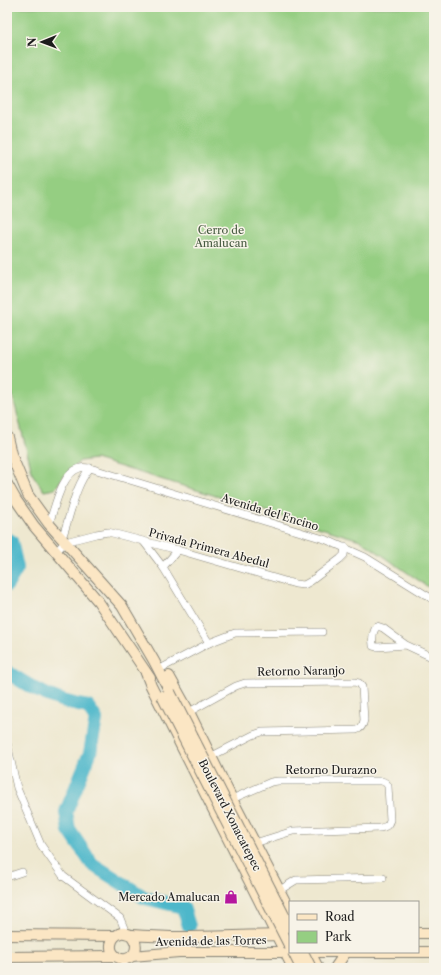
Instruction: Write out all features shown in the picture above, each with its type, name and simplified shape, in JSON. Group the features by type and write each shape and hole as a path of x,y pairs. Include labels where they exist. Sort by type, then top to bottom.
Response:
{"street":[{"name":"Boulevard Xonacatepec","path":"7,437 11,454 28,495 49,524 122,606 159,667 189,712 221,779 286,900"},
{"path":"49,524 60,489 73,472 81,468 90,468"},
{"path":"56,552 63,540 78,489 90,468"},
{"name":"Avenida del Encino","path":"90,468 319,538 365,557 434,600"},
{"name":"Boulevard Xonacatepec","path":"7,484 34,526 98,601 146,673 166,694 289,925"},
{"name":"Privada Primera Abedul","path":"63,540 108,532 178,550 295,584 304,584 311,581 340,559 344,555 345,548"},
{"path":"144,542 163,567 208,643"},
{"path":"163,567 178,550"},
{"path":"406,645 373,646 372,641 374,630 378,626 383,628 406,645 434,658"},
{"path":"159,667 208,643 235,633 322,632"},
{"name":"Boulevard Xonacatepec","path":"159,667 166,694 289,950"},
{"name":"Boulevard Xonacatepec","path":"146,673 150,686 267,915 278,935 289,950"},
{"name":"Retorno Naranjo","path":"189,712 236,686 245,683 354,682 359,683 362,686 364,720 360,729 262,732 210,757"},
{"path":"7,743 17,788 41,845 63,876 120,918 128,934 135,940 135,951 124,960 112,952 111,946 115,936"},
{"path":"203,788 221,779"},
{"name":"Retorno Durazno","path":"232,799 272,782 278,781 382,781 388,786 390,820 388,824 380,828 293,831 255,843"},
{"path":"7,877 22,872"},
{"path":"267,915 275,919 282,917 286,911 286,900 296,880 383,878"},
{"path":"7,935 115,936 121,933 128,934"},
{"path":"419,933 434,933"},
{"name":"Avenida de las Torres","path":"128,934 180,937 289,935"},
{"path":"179,952 180,937"},
{"name":"Avenida de las Torres","path":"7,957 124,960 179,952 289,950"},
{"name":"Avenida de las Torres","path":"419,952 434,952"},
{"name":"Boulevard Xonacatepec","path":"290,953 293,968"},
{"name":"Boulevard Xonacatepec","path":"291,953 301,968"},
{"path":"308,953 311,968"},
{"path":"309,953 317,968"},
{"path":"335,968 345,953"},
{"path":"304,968 317,968"}],"green space":[{"name":"Cerro de Amalucan","path":"7,7 434,7 434,591 360,540 95,459 80,461 63,477 55,489 44,491 33,475 7,374"}],"waterway":[{"path":"7,539 11,541 17,568 7,585"},
{"path":"7,672 45,694 65,702 88,707 96,719 90,753 66,812 69,830 92,864 145,898 183,907 189,926"}],"place":[{"name":"Mercado Amalucan","path":"231,897"}]}
